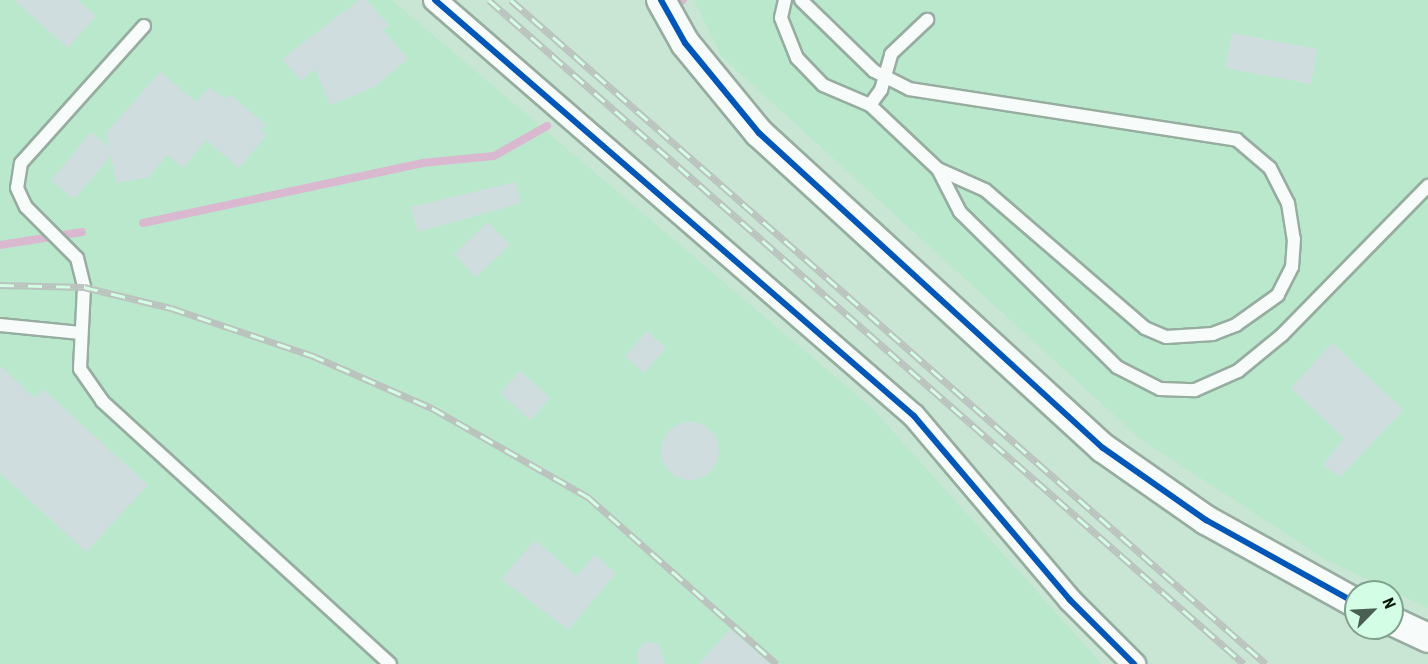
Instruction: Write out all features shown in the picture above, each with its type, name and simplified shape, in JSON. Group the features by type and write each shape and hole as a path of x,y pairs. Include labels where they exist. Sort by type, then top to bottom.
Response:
{"street":[{"path":"435,0 914,416 1070,600 1134,664"},
{"path":"660,0 685,43 759,133 1103,448 1206,520 1344,596"},
{"path":"1404,627 1428,638"}],"lane":[{"path":"785,0 781,18 797,58 823,85 870,105 938,169 985,190 1145,328 1166,338 1213,334 1236,325 1278,295 1292,267 1294,238 1288,203 1270,168 1237,140 909,88 885,78 801,0"},
{"path":"870,105 885,78 891,54 927,20"},
{"path":"144,26 21,163 17,188 26,207 65,240 77,258 84,287 80,369 102,401 390,664"},
{"path":"938,169 960,212 1117,367 1160,388 1196,390 1239,371 1282,335 1428,186"},
{"path":"0,325 81,333"}],"shaded area":[{"path":"0,0 392,0 872,408 1102,664 0,664"},
{"path":"694,0 1428,0 1428,608 1404,597 1404,580 1369,580 1324,559 1138,437 721,56"}],"building":[{"path":"14,0 77,0 96,16 68,48"},
{"path":"359,0 366,0 389,25 383,30 408,59 374,87 330,105 315,69 301,81 282,59"},
{"path":"1232,33 1317,49 1311,84 1225,68"},
{"path":"160,72 196,102 209,87 225,99 229,94 266,125 261,130 267,135 239,168 206,140 183,168 167,155 149,177 116,183 111,156 74,199 51,180 91,132 109,147 106,133"},
{"path":"515,182 521,203 418,232 411,207"},
{"path":"488,222 510,245 476,277 454,254"},
{"path":"647,331 666,348 644,373 625,356"},
{"path":"1332,343 1403,410 1340,477 1323,465 1344,438 1291,388"},
{"path":"0,366 35,398 43,389 148,485 86,552 0,473"},
{"path":"520,371 550,398 530,420 500,393"},
{"path":"684,422 696,422 711,430 719,445 719,457 711,472 696,480 684,480 669,472 661,457 661,445 669,430"},
{"path":"535,540 576,576 595,555 616,573 568,630 501,579"},
{"path":"730,629 770,664 699,664"},
{"path":"644,642 658,643 665,664 639,664 637,653"}],"waterway":[{"path":"143,223 422,163 494,156 547,126"},
{"path":"0,245 82,232"}],"railway":[{"path":"489,0 1244,664"},
{"path":"511,0 1266,664"},
{"path":"0,285 84,287 171,308 311,355 432,408 588,497 777,664"}],"cycle path":[{"path":"435,0 914,416 1070,600 1134,664"},
{"path":"661,0 685,43 759,133 1103,448 1206,520 1344,596"}]}
